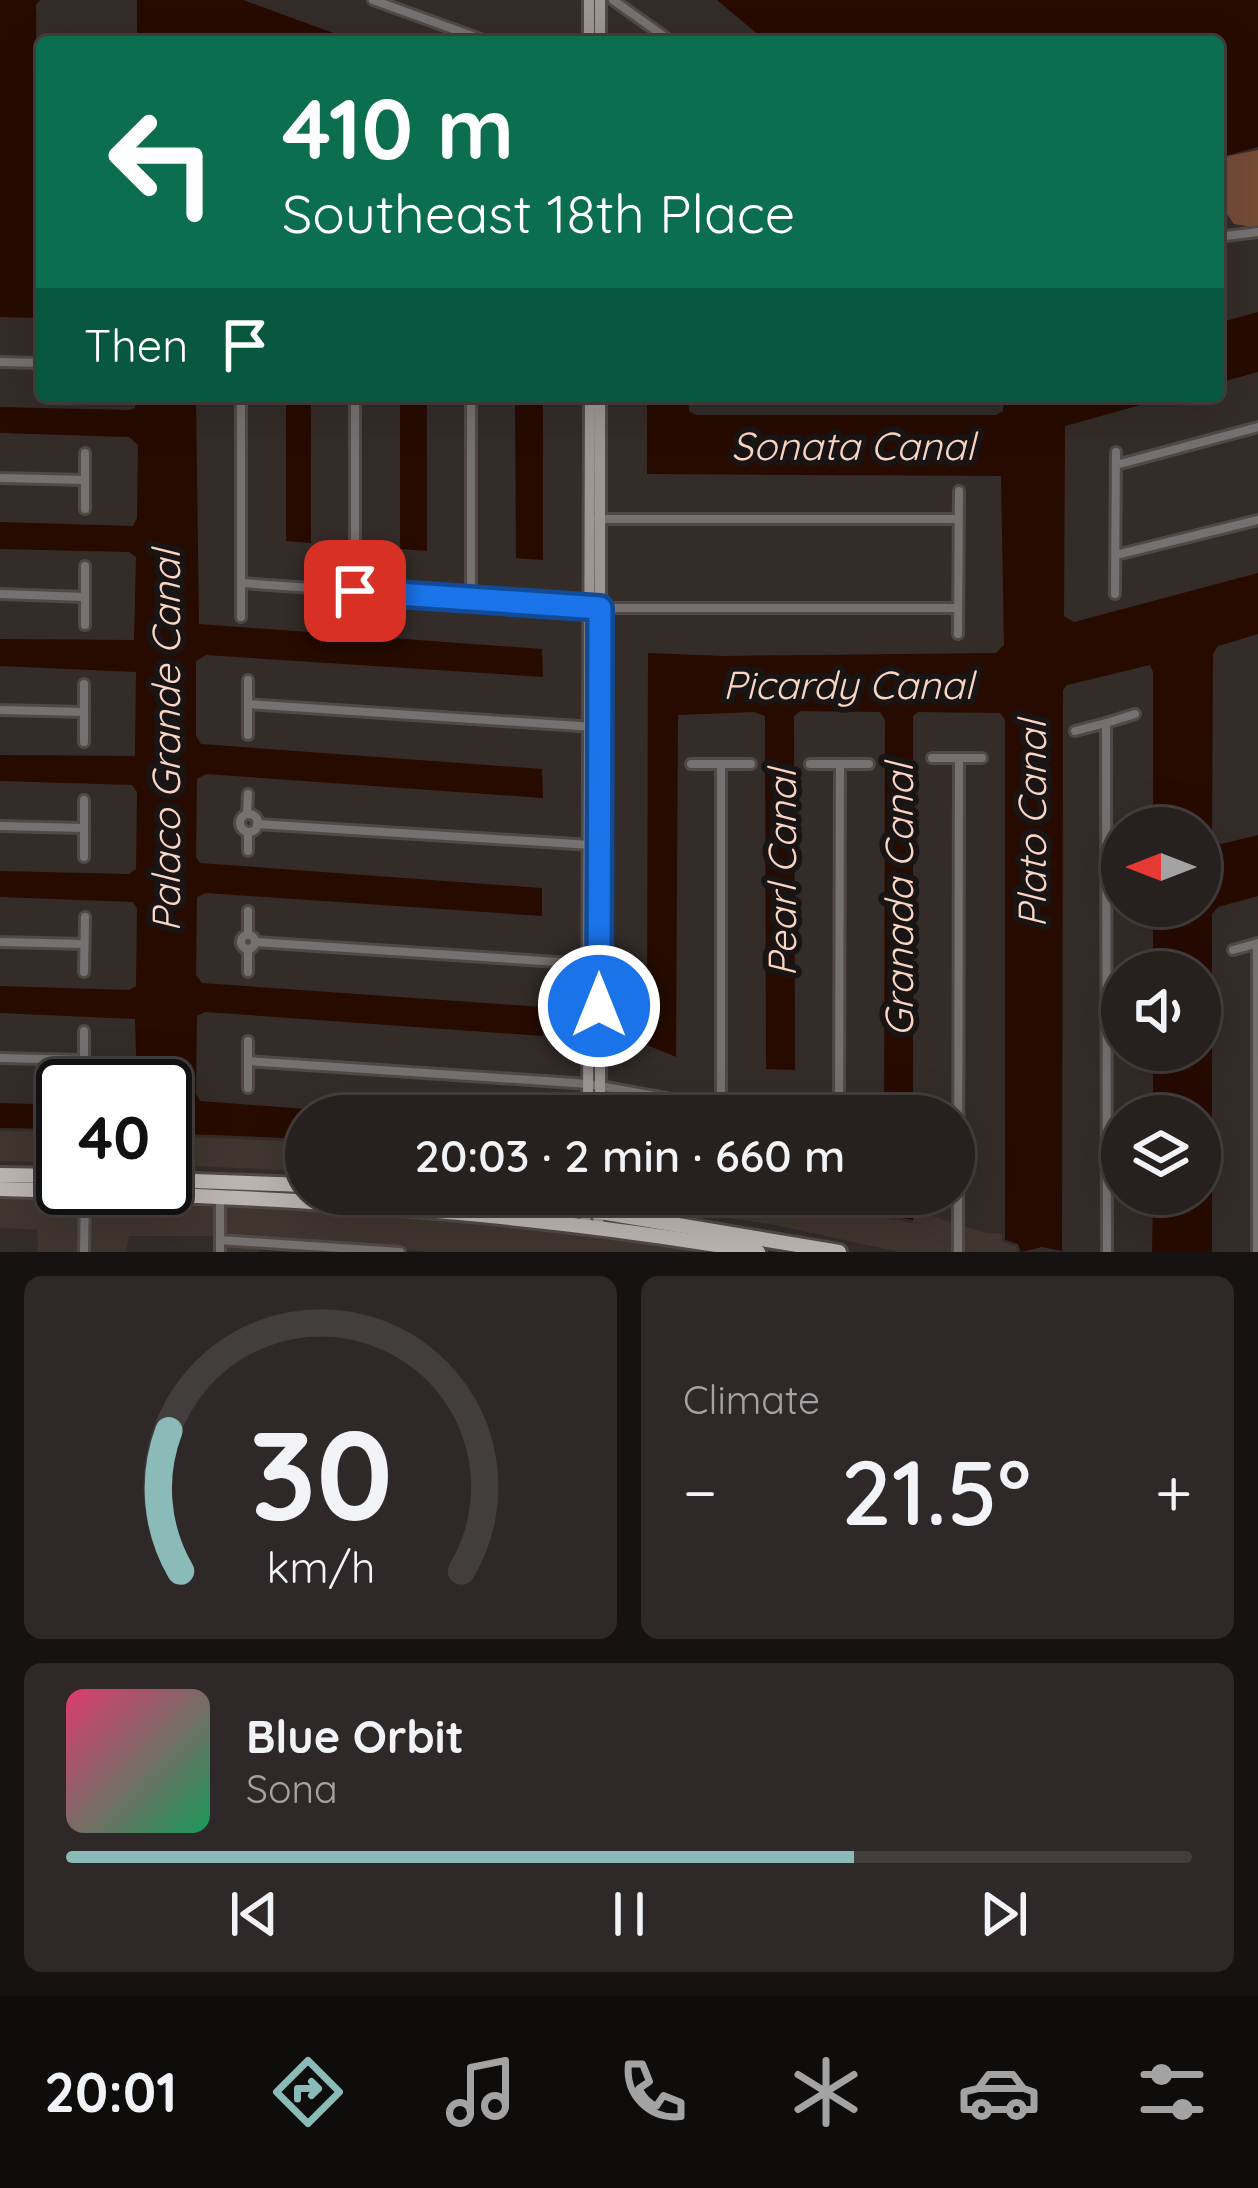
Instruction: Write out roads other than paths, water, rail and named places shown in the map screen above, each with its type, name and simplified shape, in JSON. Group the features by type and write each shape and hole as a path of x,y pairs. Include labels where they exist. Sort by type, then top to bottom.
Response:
{"main road":[{"path":"0,1174 36,1175"},
{"path":"192,1184 285,1194"},
{"path":"192,1188 285,1186"},
{"path":"0,1189 36,1189"},
{"path":"596,1215 758,1252"},
{"path":"598,1215 839,1252"}],"street":[{"path":"373,0 472,36"},
{"path":"589,0 589,36"},
{"path":"600,0 600,36"},
{"path":"613,0 664,36"},
{"path":"1224,237 1258,232"},
{"path":"0,362 36,363"},
{"path":"241,402 241,616"},
{"path":"355,402 355,591"},
{"path":"470,599 471,402"},
{"path":"590,402 595,519"},
{"path":"595,1095 595,519 600,402"},
{"path":"1116,465 1258,427"},
{"path":"1115,594 1117,452"},
{"path":"85,453 85,509"},
{"path":"0,478 85,480"},
{"path":"958,634 959,491"},
{"path":"595,519 958,519"},
{"path":"1116,555 1258,520"},
{"path":"85,566 85,625"},
{"path":"241,584 595,607 958,608"},
{"path":"0,594 85,597"},
{"path":"248,680 248,735"},
{"path":"84,684 84,742"},
{"path":"248,704 595,727"},
{"path":"0,710 84,712"},
{"path":"1075,731 1135,714"},
{"path":"1106,722 1107,1252"},
{"path":"932,758 982,758"},
{"path":"958,1252 959,758"},
{"path":"691,764 751,764"},
{"path":"721,764 721,1095"},
{"path":"810,764 869,764"},
{"path":"839,764 839,1095"},
{"path":"248,794 248,814 240,825 248,832"},
{"path":"84,800 84,857"},
{"path":"248,814 257,824"},
{"path":"248,851 248,832 257,824 595,845"},
{"path":"0,826 84,828"},
{"path":"248,911 248,972"},
{"path":"84,972 85,916"},
{"path":"0,942 84,944"},
{"path":"250,942 595,964"},
{"path":"1233,950 1258,944 1257,1252"},
{"path":"84,1031 85,1059"},
{"path":"248,1041 248,1088"},
{"path":"0,1058 42,1059"},
{"path":"248,1061 594,1087 642,1095"},
{"path":"592,1095 594,1087"},
{"path":"220,1188 220,1252"},
{"path":"84,1252 86,1215"},
{"path":"220,1240 400,1252"}],"water":[{"path":"0,0 40,0 36,5 36,318 0,317"},
{"path":"137,0 243,0 342,36 137,36"},
{"path":"717,0 1258,0 1258,147 1224,156 1224,36 760,36"},
{"path":"1258,312 1258,372 1224,381 1224,321"},
{"name":"Palaco Grande Canal","path":"136,402 196,402 199,624 542,649 543,677 206,655 196,661 196,736 201,744 542,769 543,798 206,774 197,779 196,857 200,863 542,888 542,916 206,893 197,897 196,975 202,983 542,1007 543,1036 205,1012 197,1016 196,1094 200,1101 285,1107 285,1138 192,1134 192,1059 136,1059 135,1019 0,1013 0,986 129,990 136,986 137,908 133,902 0,897 0,871 129,874 136,869 137,792 132,785 0,781 0,755 135,756 136,672 0,666 0,639 134,640 136,557 129,552 0,549 0,522 133,526 138,445 129,437 0,433 0,407 129,410"},
{"path":"286,402 311,402 311,543 286,541"},
{"path":"400,402 427,402 427,551 400,549"},
{"path":"515,402 543,402 543,560 516,558"},
{"path":"647,402 688,402 689,411 696,415 996,415 1003,411 1004,402 1151,402 1065,426 1064,616 1074,622 1258,573 1258,634 1218,646 1213,654 1212,807 1153,807 1150,665 1067,685 1063,690 1062,1251 1042,1247 1021,1252 1018,1244 1005,1240 1005,720 1000,713 918,712 913,716 913,1095 884,1095 885,720 880,712 801,711 794,716 795,1070 766,1069 765,716 754,712 678,715 676,1057 647,1045 648,653 996,653 1004,645 1001,476 647,474"},
{"path":"1258,835 1258,896 1221,906 1221,844"},
{"path":"1153,927 1212,927 1212,951 1153,951"},
{"path":"1153,1071 1212,1071 1212,1095 1153,1095"},
{"path":"0,1103 36,1104 36,1129 0,1128"},
{"path":"1153,1215 1212,1215 1212,1252 1152,1252"}],"water label":[{"name":"Sonata Canal","path":"853,445"},
{"name":"Picardy Canal","path":"848,684"},
{"name":"Plato Canal","path":"1031,824"},
{"name":"Pearl Canal","path":"781,873"},
{"name":"Granada Canal","path":"898,900"}]}
